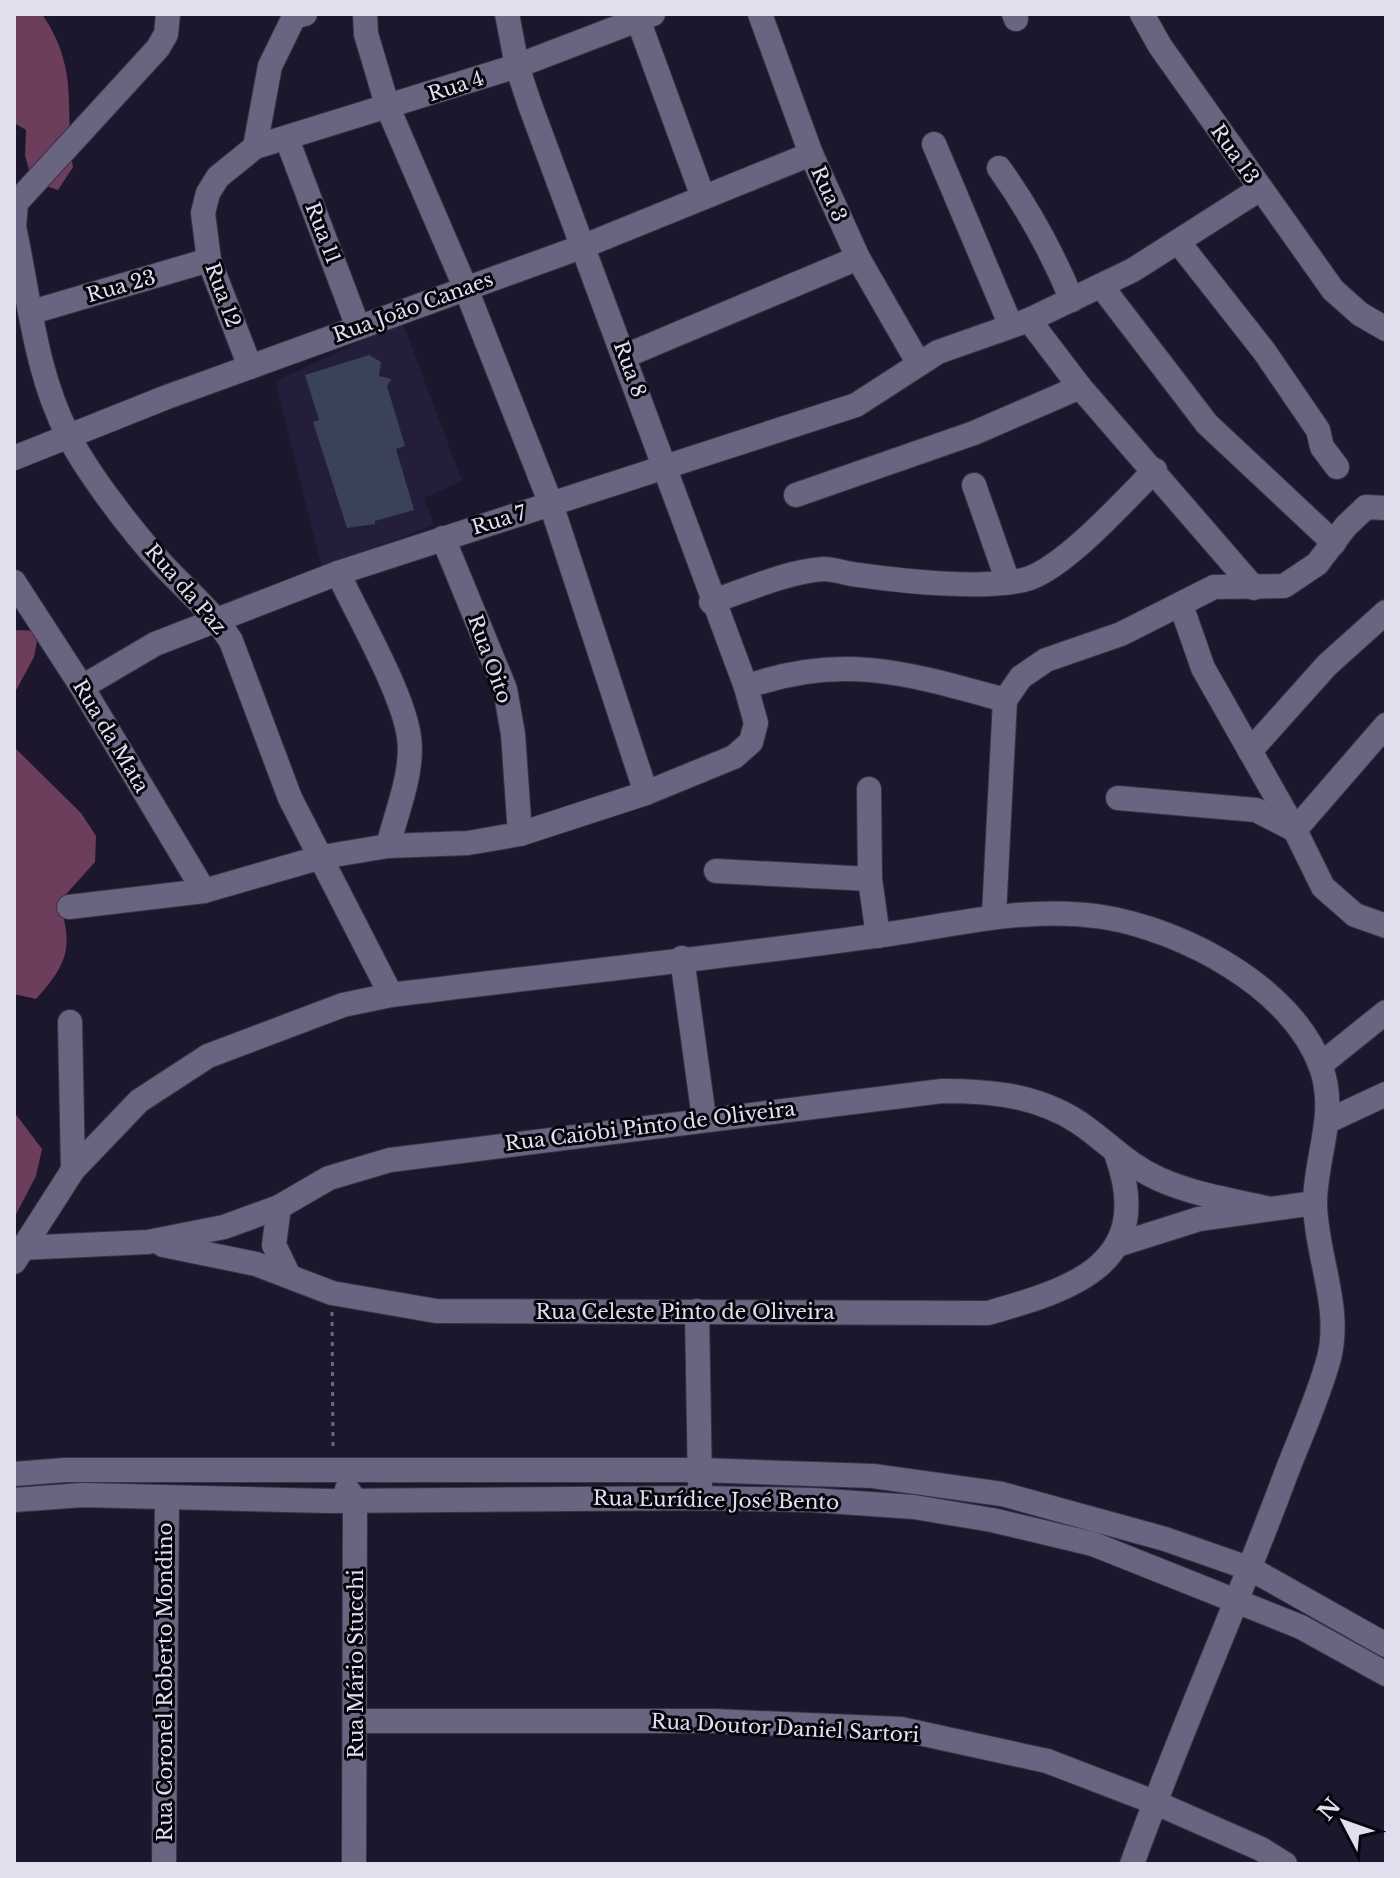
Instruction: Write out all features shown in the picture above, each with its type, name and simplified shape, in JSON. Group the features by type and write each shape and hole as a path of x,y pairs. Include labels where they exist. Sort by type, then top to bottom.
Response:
{"street":[{"path":"14,227 16,203 158,48 166,34 168,14"},
{"path":"69,907 204,891 322,857 388,846 468,843 520,834 646,793 551,504 466,289 388,108 366,34 365,14"},
{"name":"Rua 8","path":"507,14 517,66 667,467 711,602 746,687 756,723 751,742 734,757 646,793"},
{"name":"Rua 3","path":"760,14 811,154 858,258 919,364"},
{"name":"Rua 13","path":"1142,14 1160,46 1333,290 1360,314 1386,329"},
{"path":"255,147 270,66 292,15"},
{"path":"642,16 703,197"},
{"name":"Rua 4","path":"255,147 517,66 642,16"},
{"name":"Rua 11","path":"287,139 358,327"},
{"path":"934,144 1020,323 1155,470 1254,588"},
{"name":"Rua 12","path":"250,367 209,260 203,213 208,193 218,177 255,147"},
{"name":"Rua João Canaes","path":"14,458 67,434 584,246 811,154"},
{"path":"999,168 1052,252 1072,300"},
{"name":"Rua 7","path":"82,687 155,644 338,573 856,405 938,352 1020,323 1102,287 1179,243 1260,189"},
{"name":"Rua da Paz","path":"14,227 43,372 67,434 160,562 216,618 231,641 290,798 391,995"},
{"path":"1179,243 1273,364 1318,430 1322,447 1337,467"},
{"path":"625,356 858,258"},
{"name":"Rua 23","path":"32,312 209,260"},
{"path":"1102,287 1207,424 1334,543"},
{"path":"796,495 974,433 1080,387"},
{"path":"711,602 789,576 825,569 940,582 1008,582 1030,577 1049,567 1100,525 1155,470"},
{"path":"974,485 1008,582"},
{"path":"994,915 1005,700 1021,677 1046,660 1121,634 1214,587 1284,586 1317,564 1366,507 1386,508"},
{"name":"Rua Oito","path":"443,538 505,689 513,734 520,834"},
{"path":"338,573 402,710 410,739 406,774 388,846"},
{"name":"Rua da Mata","path":"14,582 82,687 204,891"},
{"path":"1181,605 1203,668 1295,830 1323,887 1355,915 1386,926"},
{"path":"1250,751 1327,665 1386,612"},
{"path":"746,687 779,675 829,667 905,672 1005,700"},
{"path":"1295,830 1386,725"},
{"path":"869,789 870,879 878,936"},
{"path":"1118,798 1256,810 1295,830"},
{"path":"716,871 870,879"},
{"path":"17,1255 73,1170 139,1101 208,1056 343,1005 391,995 878,936 994,915 1051,912 1101,917 1157,928 1204,950 1264,992 1297,1023 1320,1065 1328,1121 1315,1203 1334,1320 1329,1356 1251,1569 1154,1802 1132,1864"},
{"path":"682,958 704,1118"},
{"path":"1320,1065 1386,1012"},
{"path":"70,1022 73,1170"},
{"name":"Rua Caiobi Pinto de Oliveira","path":"17,1255 148,1242 224,1227 279,1207 329,1178 390,1160 704,1118 942,1091 996,1091 1038,1102 1079,1123 1117,1156 1187,1190 1266,1208"},
{"path":"1328,1121 1386,1094"},
{"path":"1117,1156 1126,1183 1120,1244"},
{"name":"Rua Caiobi Pinto de Oliveira","path":"1120,1244 1169,1225 1315,1203"},
{"path":"279,1207 273,1230 274,1245 289,1276"},
{"name":"Rua Celeste Pinto de Oliveira","path":"148,1242 228,1257 332,1293 436,1311 988,1313 1052,1295 1086,1278 1120,1244"},
{"path":"697,1311 700,1498"},
{"name":"Rua Eurídice José Bento","path":"14,1474 65,1470 699,1470 873,1476 1002,1494 1098,1518 1251,1569 1386,1645"},
{"path":"333,1472 355,1500"},
{"name":"Rua Eurídice José Bento","path":"14,1500 83,1495 167,1499 700,1498 861,1502 992,1520 1093,1544 1301,1627 1386,1674"},
{"name":"Rua Coronel Roberto Mondino","path":"164,1864 167,1499"},
{"name":"Rua Mário Stucchi","path":"354,1864 357,1721 355,1500"},
{"name":"Rua Doutor Daniel Sartori","path":"357,1721 714,1721 901,1729 1047,1761 1154,1802 1261,1849 1285,1864"}],"path":[{"path":"332,1293 333,1472"}],"shaded area":[{"path":"14,14 42,14 62,53 68,89 73,167 58,190 33,182 25,156 26,130 14,123"},
{"path":"402,321 462,481 424,498 434,525 322,568 275,382"},
{"path":"14,630 39,631 34,657 14,694"},
{"path":"14,747 81,813 96,836 95,862 59,902 66,931 65,955 55,976 36,999 14,994"},
{"path":"14,1112 42,1149 36,1176 14,1218"}],"building":[{"path":"369,355 381,362 379,376 391,379 387,386 405,446 396,449 414,510 375,521 375,524 347,528 313,422 319,420 305,375"}]}
